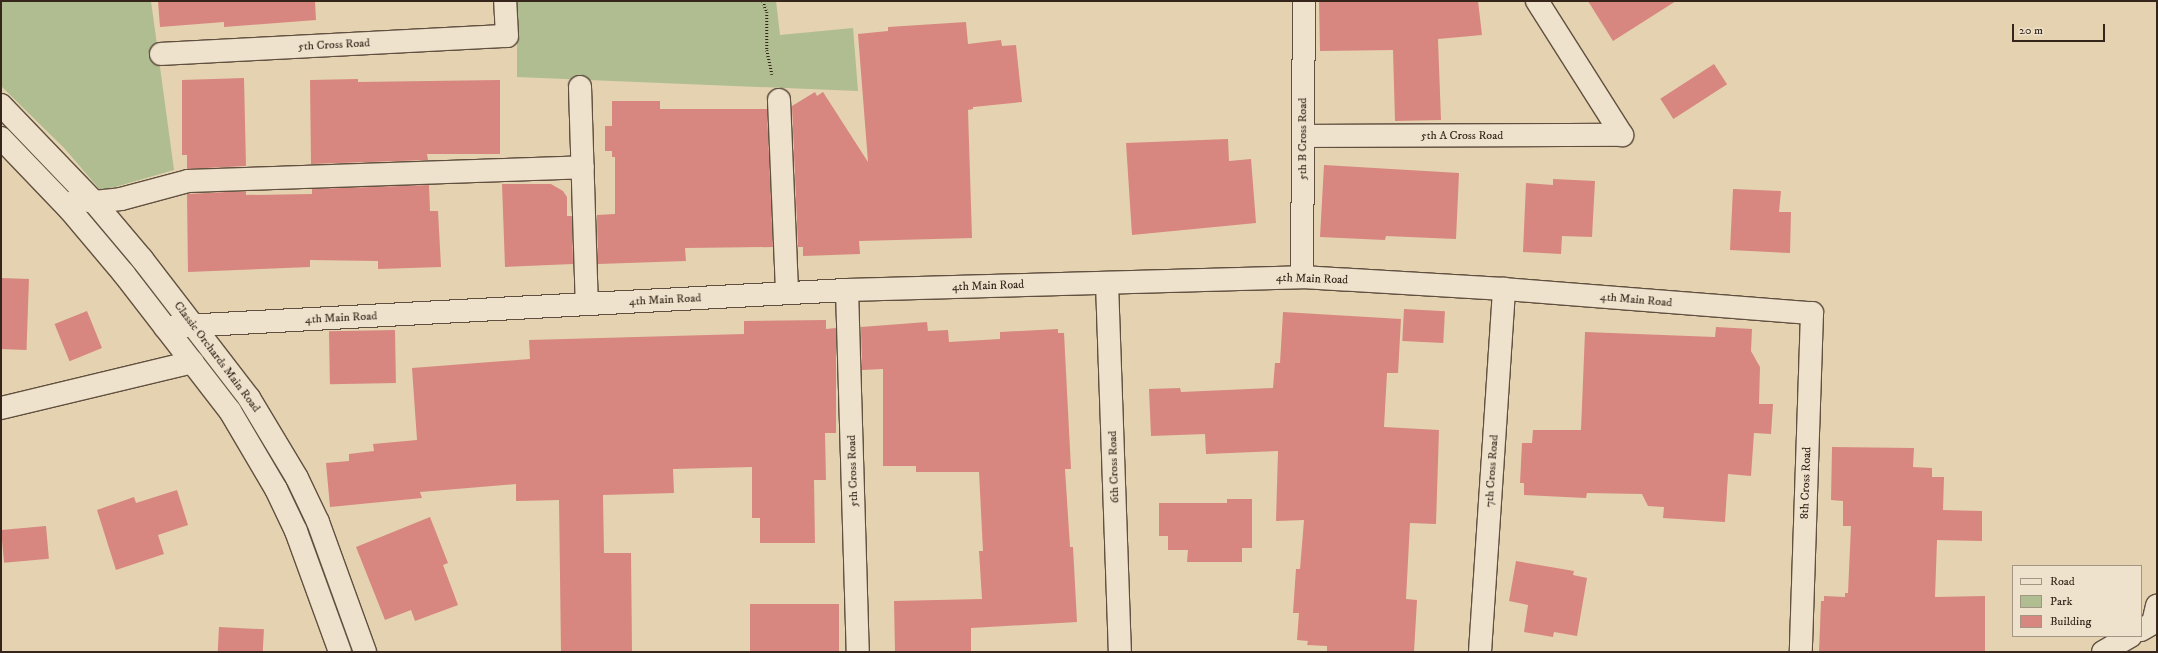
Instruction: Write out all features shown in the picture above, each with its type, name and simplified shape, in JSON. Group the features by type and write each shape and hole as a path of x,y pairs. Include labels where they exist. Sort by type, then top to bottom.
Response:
{"street":[{"name":"5th Cross Road","path":"161,54 507,36 505,1"},
{"name":"5th B Cross Road","path":"1302,277 1304,1"},
{"name":"5th A Cross Road","path":"1303,136 1622,135 1537,1"},
{"path":"580,87 587,304"},
{"path":"779,100 787,293"},
{"name":"Classic Orchards Main Road","path":"1,105 94,202 142,259 250,398 297,478 332,559 365,652"},
{"name":"Classic Orchards Main Road","path":"1,138 57,196 124,274 230,411 276,488 302,545 340,652"},
{"path":"57,196 94,202 121,199 188,181 583,167"},
{"name":"4th Main Road","path":"165,327 847,290 1302,277 1504,289 1812,314"},
{"name":"6th Cross Road","path":"1107,283 1120,652"},
{"name":"7th Cross Road","path":"1480,652 1504,289"},
{"name":"5th Cross Road","path":"847,290 858,652"},
{"name":"8th Cross Road","path":"1801,652 1812,314"},
{"path":"1,408 193,362"},
{"path":"2142,630 2153,624 2157,605"},
{"path":"2103,652 2129,637"}],"path":[{"path":"763,1 768,22 767,50 779,100"}],"green space":[{"path":"1,1 151,1 174,170 101,191 65,149 1,86"},
{"path":"517,1 776,1 780,35 853,28 858,91 517,77"}],"building":[{"path":"158,1 315,1 316,20 224,27 224,22 160,27"},
{"path":"1319,1 1478,1 1482,35 1438,39 1441,120 1395,121 1393,50 1320,51"},
{"path":"1588,1 1676,1 1613,41"},
{"path":"966,22 968,44 1001,40 1002,46 1016,45 1022,102 973,107 973,109 968,110 972,238 859,241 860,254 803,256 803,247 798,247 792,106 815,92 817,96 823,92 868,162 858,34 888,31 888,27"},
{"path":"1714,64 1727,84 1673,119 1660,99"},
{"path":"244,78 246,166 187,169 187,155 182,155 182,80"},
{"path":"358,79 358,82 500,80 500,154 427,154 428,160 311,164 310,80"},
{"path":"612,101 660,101 660,109 767,109 773,247 685,248 686,261 598,264 597,215 615,214 615,157 612,157 612,151 605,151 605,126 612,126"},
{"path":"1228,139 1229,161 1251,159 1256,223 1132,235 1126,143"},
{"path":"1324,165 1459,173 1456,239 1386,236 1385,240 1320,237"},
{"path":"1553,179 1595,181 1592,237 1562,236 1561,254 1523,252 1526,183 1553,185"},
{"path":"502,184 551,184 563,191 567,197 567,216 572,216 573,264 505,267"},
{"path":"429,185 430,211 438,211 441,267 378,269 378,261 310,260 310,267 188,272 187,194 246,191 246,195 312,194 312,189"},
{"path":"1733,189 1781,191 1779,212 1791,212 1790,253 1730,250"},
{"path":"1,278 29,279 27,350 1,349"},
{"path":"1404,309 1445,311 1443,343 1402,341"},
{"path":"87,311 102,348 70,361 55,324"},
{"path":"1283,312 1401,319 1398,373 1387,373 1384,427 1439,430 1436,524 1410,523 1406,599 1417,600 1414,652 1327,652 1327,646 1307,645 1308,641 1297,640 1299,613 1293,613 1296,569 1300,569 1304,520 1276,521 1278,451 1206,454 1205,434 1151,436 1149,389 1180,388 1181,392 1273,388 1275,363 1280,363"},
{"path":"826,320 826,329 836,328 836,433 825,433 826,480 814,480 815,543 760,543 760,518 752,518 752,467 673,469 674,493 603,495 604,553 631,553 632,651 561,652 559,500 516,501 516,484 420,492 422,498 330,507 326,463 349,461 349,454 374,451 373,444 417,440 412,368 530,359 529,340 744,334 744,321"},
{"path":"927,322 928,331 948,330 949,342 1000,339 1000,332 1058,329 1058,333 1064,333 1071,469 1065,469 1070,547 1073,547 1077,622 971,628 971,652 895,652 894,601 982,599 979,551 983,551 979,472 916,472 916,466 883,466 883,369 862,370 861,327"},
{"path":"1716,327 1752,329 1751,351 1760,367 1759,404 1773,404 1771,434 1754,433 1751,476 1728,474 1725,522 1663,518 1664,507 1648,506 1642,494 1587,493 1586,498 1524,495 1524,483 1520,483 1522,443 1532,443 1533,430 1581,430 1585,332 1715,337"},
{"path":"395,330 396,383 330,384 329,331"},
{"path":"1832,447 1914,448 1913,467 1932,468 1932,477 1944,477 1943,510 1982,511 1982,541 1937,540 1935,597 1985,596 1985,652 1819,652 1821,601 1824,601 1824,596 1845,597 1845,593 1848,593 1851,526 1843,526 1843,501 1831,500"},
{"path":"177,490 188,525 158,535 164,554 116,570 97,510 134,497 136,503"},
{"path":"1227,499 1252,499 1252,548 1242,548 1242,562 1187,562 1188,550 1168,550 1168,536 1159,536 1159,503 1227,503"},
{"path":"430,517 448,563 443,565 458,605 415,621 411,610 385,620 356,547"},
{"path":"46,526 49,559 4,563 1,530"},
{"path":"1516,561 1574,571 1573,575 1587,578 1577,636 1554,632 1553,637 1524,632 1528,605 1509,601"},
{"path":"750,604 839,604 839,652 750,652"},
{"path":"219,627 264,629 263,652 218,652"}]}
